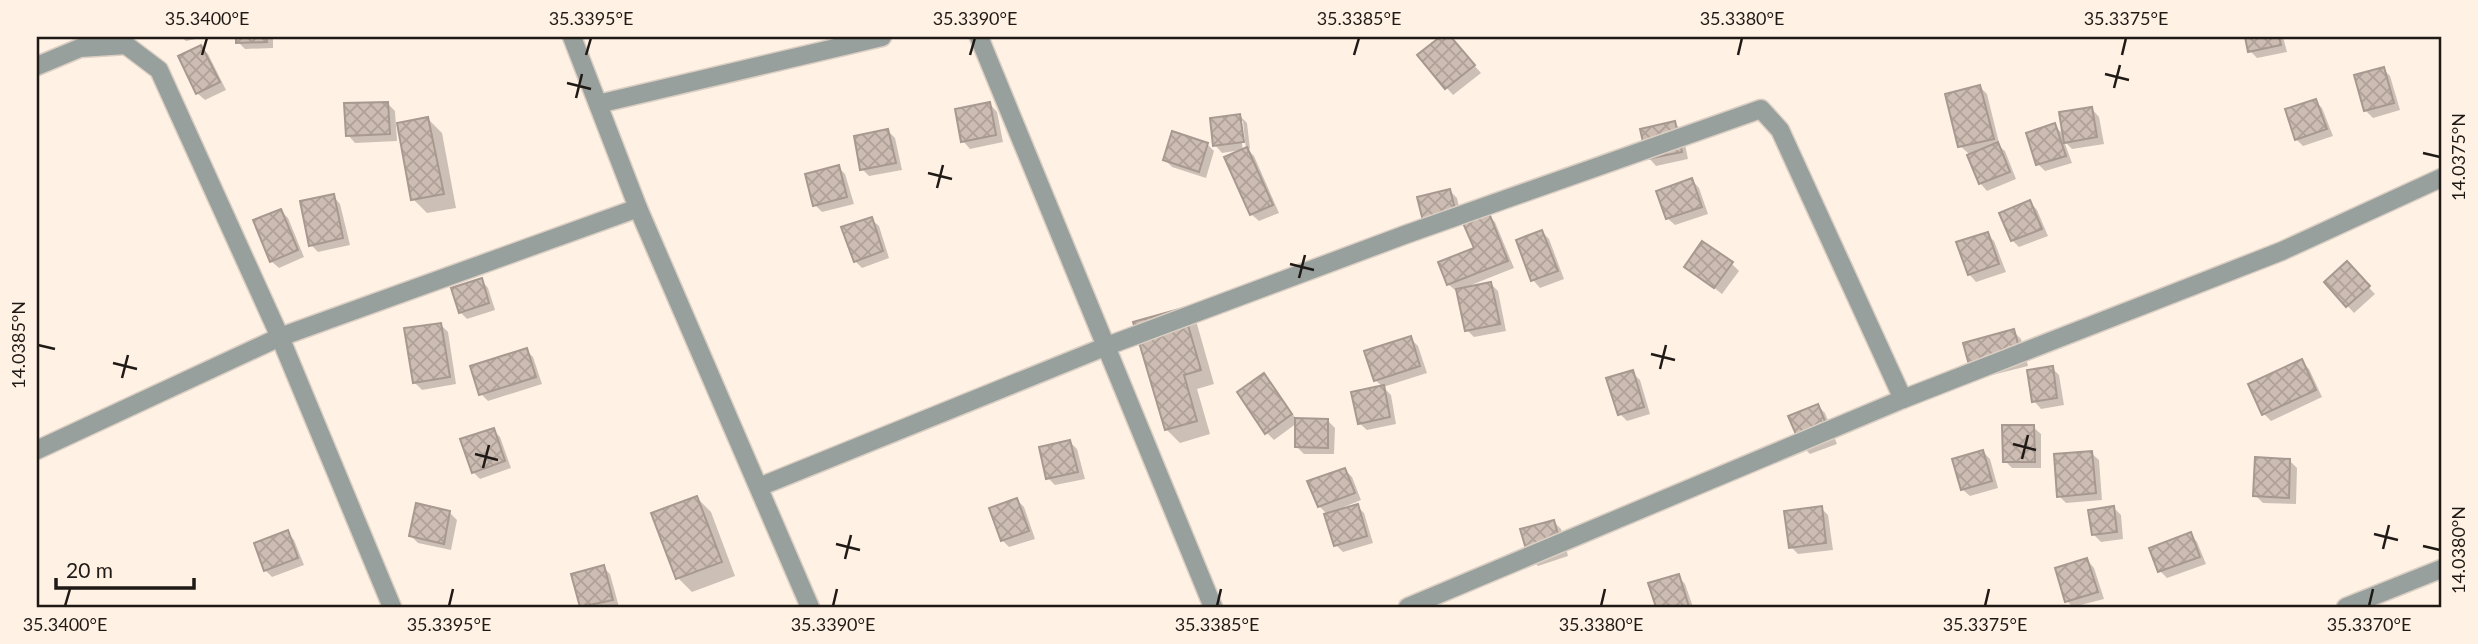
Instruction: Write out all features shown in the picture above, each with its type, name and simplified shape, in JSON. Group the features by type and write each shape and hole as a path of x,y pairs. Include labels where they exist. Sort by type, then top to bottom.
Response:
{"street":[{"path":"572,37 638,208 810,607"},
{"path":"598,104 882,37"},
{"path":"979,37 1213,607"},
{"path":"37,66 80,48 126,45 159,71 280,337 392,607"},
{"path":"759,487 1107,346 1407,234 1761,109 1780,130 1903,399"},
{"path":"1408,607 1903,399 2282,251 2441,178"},
{"path":"37,450 280,337 638,208"},
{"path":"2346,607 2441,569"}],"building":[{"path":"236,37 266,37 267,42 236,43"},
{"path":"1440,37 1451,37 1475,65 1445,89 1417,55"},
{"path":"2245,37 2279,37 2281,45 2248,52"},
{"path":"201,45 220,82 196,94 178,56"},
{"path":"2384,67 2394,103 2364,111 2354,75"},
{"path":"1980,85 1994,139 1958,147 1945,94"},
{"path":"2316,99 2327,129 2295,140 2285,109"},
{"path":"388,102 390,134 346,136 344,103"},
{"path":"990,102 996,135 961,142 955,109"},
{"path":"2092,107 2097,137 2064,143 2059,112"},
{"path":"1240,114 1244,142 1213,146 1210,118"},
{"path":"428,117 444,194 411,200 397,123"},
{"path":"1675,121 1682,152 1647,159 1640,129"},
{"path":"2055,123 2066,156 2036,165 2026,133"},
{"path":"888,129 896,163 860,170 854,136"},
{"path":"1172,131 1208,143 1199,172 1163,160"},
{"path":"1998,142 2010,172 1979,184 1967,155"},
{"path":"1247,147 1273,205 1250,215 1224,157"},
{"path":"839,165 847,197 813,206 805,174"},
{"path":"1692,178 1702,207 1666,219 1656,191"},
{"path":"1450,189 1457,217 1424,225 1417,197"},
{"path":"334,194 343,238 309,246 300,201"},
{"path":"2030,200 2042,229 2011,241 1999,213"},
{"path":"281,209 298,250 270,262 253,220"},
{"path":"1489,213 1508,261 1447,285 1438,262 1474,248 1463,223"},
{"path":"872,217 883,251 854,262 841,227"},
{"path":"1542,230 1558,271 1531,281 1516,240"},
{"path":"1988,232 1999,264 1968,275 1956,242"},
{"path":"1702,241 1733,262 1714,288 1684,267"},
{"path":"2347,261 2370,286 2346,307 2324,282"},
{"path":"482,278 489,303 459,313 451,288"},
{"path":"1491,282 1500,324 1465,331 1456,289"},
{"path":"1183,308 1201,370 1184,375 1197,421 1165,430 1133,322"},
{"path":"441,323 450,377 413,383 404,328"},
{"path":"2014,329 2022,359 1971,372 1963,343"},
{"path":"1411,336 1420,366 1374,381 1364,351"},
{"path":"527,348 536,377 479,395 470,366"},
{"path":"2302,359 2316,390 2262,415 2248,384"},
{"path":"2053,366 2057,398 2032,402 2027,370"},
{"path":"1633,370 1644,407 1618,415 1606,378"},
{"path":"1264,373 1292,414 1265,434 1237,392"},
{"path":"1384,385 1390,417 1358,424 1351,392"},
{"path":"1818,404 1831,436 1802,448 1788,416"},
{"path":"1295,418 1328,419 1328,448 1295,447"},
{"path":"2002,425 2034,425 2035,462 2003,462"},
{"path":"494,428 505,461 472,473 460,439"},
{"path":"1070,440 1078,472 1046,479 1039,447"},
{"path":"1983,450 1992,481 1961,490 1952,459"},
{"path":"2092,451 2096,493 2057,497 2054,454"},
{"path":"2255,457 2290,459 2289,498 2253,496"},
{"path":"1345,468 1355,493 1318,507 1307,481"},
{"path":"697,496 722,562 676,579 651,513"},
{"path":"1017,498 1029,531 1001,541 989,508"},
{"path":"416,503 450,511 444,544 409,536"},
{"path":"1358,504 1367,536 1334,546 1324,514"},
{"path":"1822,506 1826,543 1789,548 1784,511"},
{"path":"2114,506 2117,532 2092,535 2088,510"},
{"path":"1554,520 1562,549 1529,559 1520,529"},
{"path":"288,530 298,558 264,571 254,543"},
{"path":"2191,532 2200,557 2158,572 2149,548"},
{"path":"2087,558 2098,592 2065,602 2055,568"},
{"path":"604,565 613,600 580,607 571,574"},
{"path":"1679,574 1689,607 1656,607 1648,583"}]}
